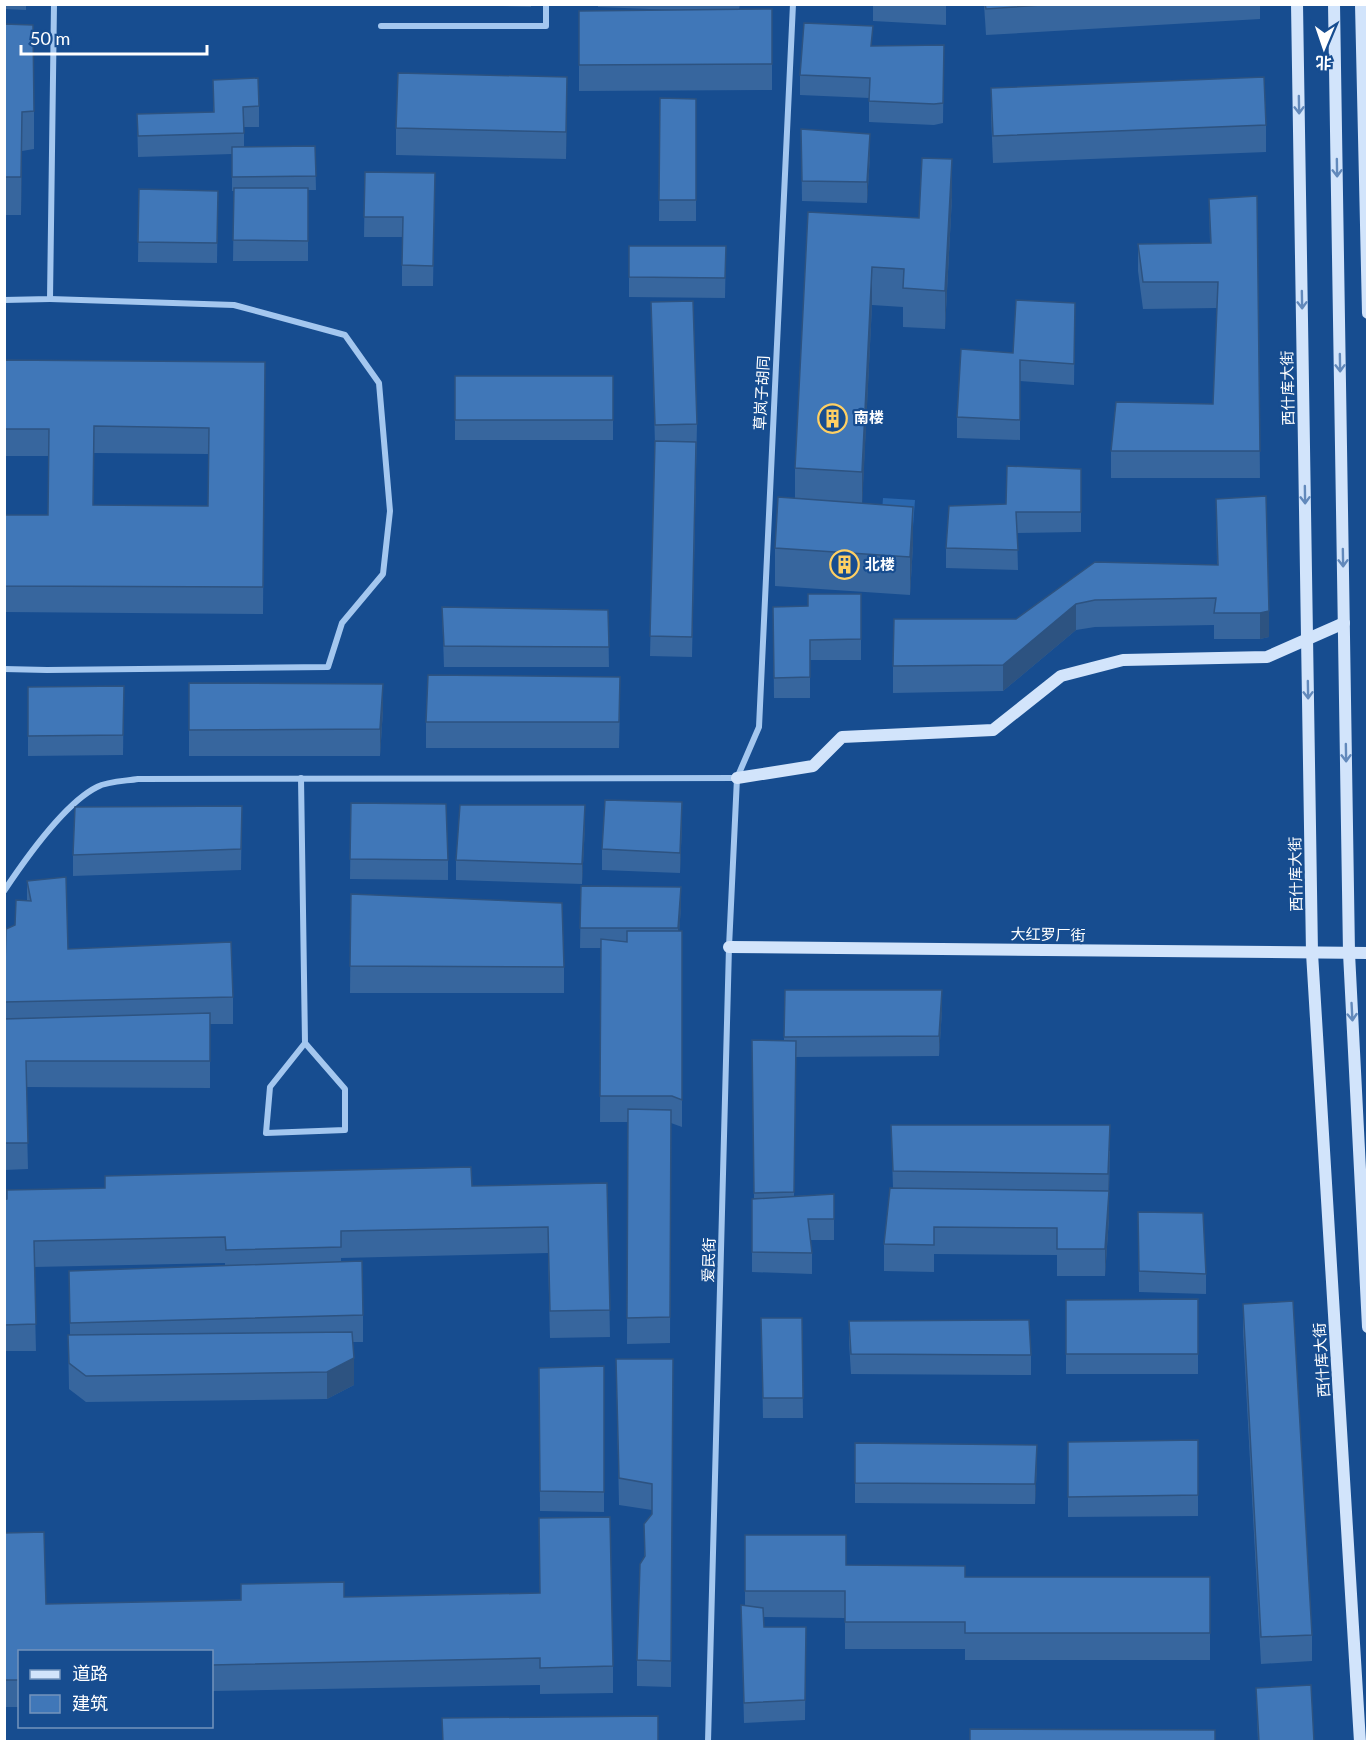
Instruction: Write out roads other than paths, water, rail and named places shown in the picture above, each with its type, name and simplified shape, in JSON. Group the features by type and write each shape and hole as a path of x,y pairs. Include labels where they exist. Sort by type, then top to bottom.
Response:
{"street":[{"path":"50,299 54,4"},
{"path":"381,26 546,26 546,4"},
{"name":"草岚子胡同","path":"737,778 759,727 793,4"},
{"name":"西什库大街","path":"1297,4 1312,953 1360,1742"},
{"path":"1334,4 1349,953 1368,1327"},
{"path":"1361,4 1368,313"},
{"path":"4,300 50,299 234,305 345,335 379,383 390,511 383,574 342,623 328,667 4,669"},
{"path":"4,891 52,828 75,804 98,786 138,779 737,778 813,766 842,737 993,729 1061,676 1123,660 1267,657 1344,623"},
{"path":"301,778 305,1042 270,1087 267,1133 345,1130 345,1089 305,1042"},
{"name":"爱民街","path":"708,1742 729,947 737,778"},
{"name":"大红罗厂街","path":"729,947 1368,953"}],"place":[{"name":"南楼","path":"833,418"},
{"name":"北楼","path":"844,565"}]}
